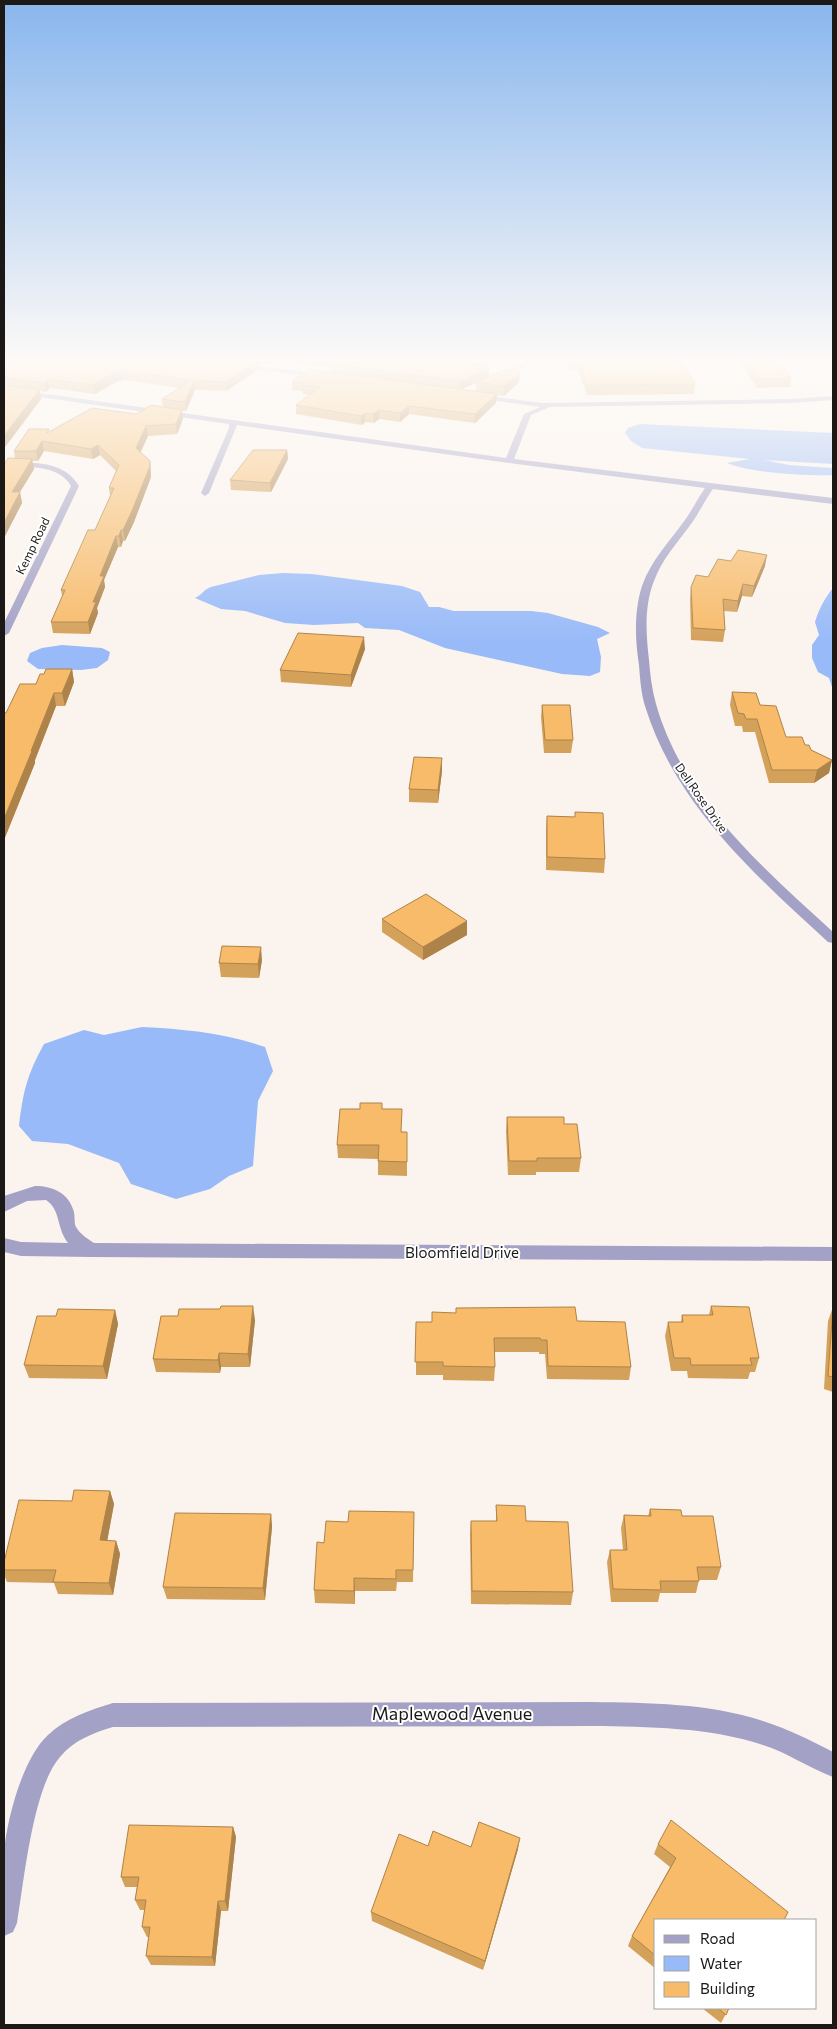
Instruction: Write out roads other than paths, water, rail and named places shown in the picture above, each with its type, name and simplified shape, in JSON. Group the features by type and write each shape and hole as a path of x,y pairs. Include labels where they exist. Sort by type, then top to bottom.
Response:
{"street":[{"path":"205,493 222,454"},
{"path":"462,454 833,501"},
{"path":"508,460 511,454"},
{"name":"Kemp Road","path":"4,465 48,468 68,476 75,486 4,633"},
{"name":"Dell Rose Drive","path":"710,486 688,521 663,555 646,590 642,614 642,634 643,656 650,704 658,727 679,768 723,831 751,862 833,939"},
{"path":"4,1205 26,1194 37,1192 56,1198 63,1204 66,1212 65,1220 69,1231 76,1241 91,1250"},
{"name":"Bloomfield Drive","path":"4,1245 21,1249 91,1250 833,1254"},
{"name":"Maplewood Avenue","path":"4,1923 26,1808 36,1777 49,1751 66,1734 87,1722 113,1716 592,1714 669,1716 725,1724 784,1741 833,1764"}],"water":[{"path":"698,454 833,454 833,464 764,460 789,465 833,468 833,475 764,471 727,463 750,459"},
{"path":"283,573 312,574 402,586 420,592 429,607 439,607 454,611 531,611 548,613 598,627 610,633 597,639 601,657 600,672 590,676 562,674 445,648 399,630 365,628 358,623 314,625 285,623 245,611 221,609 195,598 211,587 259,575"},
{"path":"833,588 833,690 829,678 818,672 812,658 812,645 819,635 815,622 820,608"},
{"path":"62,645 102,648 110,652 108,660 97,668 81,670 38,669 27,661 30,653 42,648"},
{"path":"142,1027 204,1032 235,1038 265,1047 273,1071 258,1101 253,1166 229,1176 210,1189 176,1199 131,1184 119,1163 68,1144 32,1141 19,1126 27,1084 33,1065 44,1044 84,1030 104,1035"}]}
